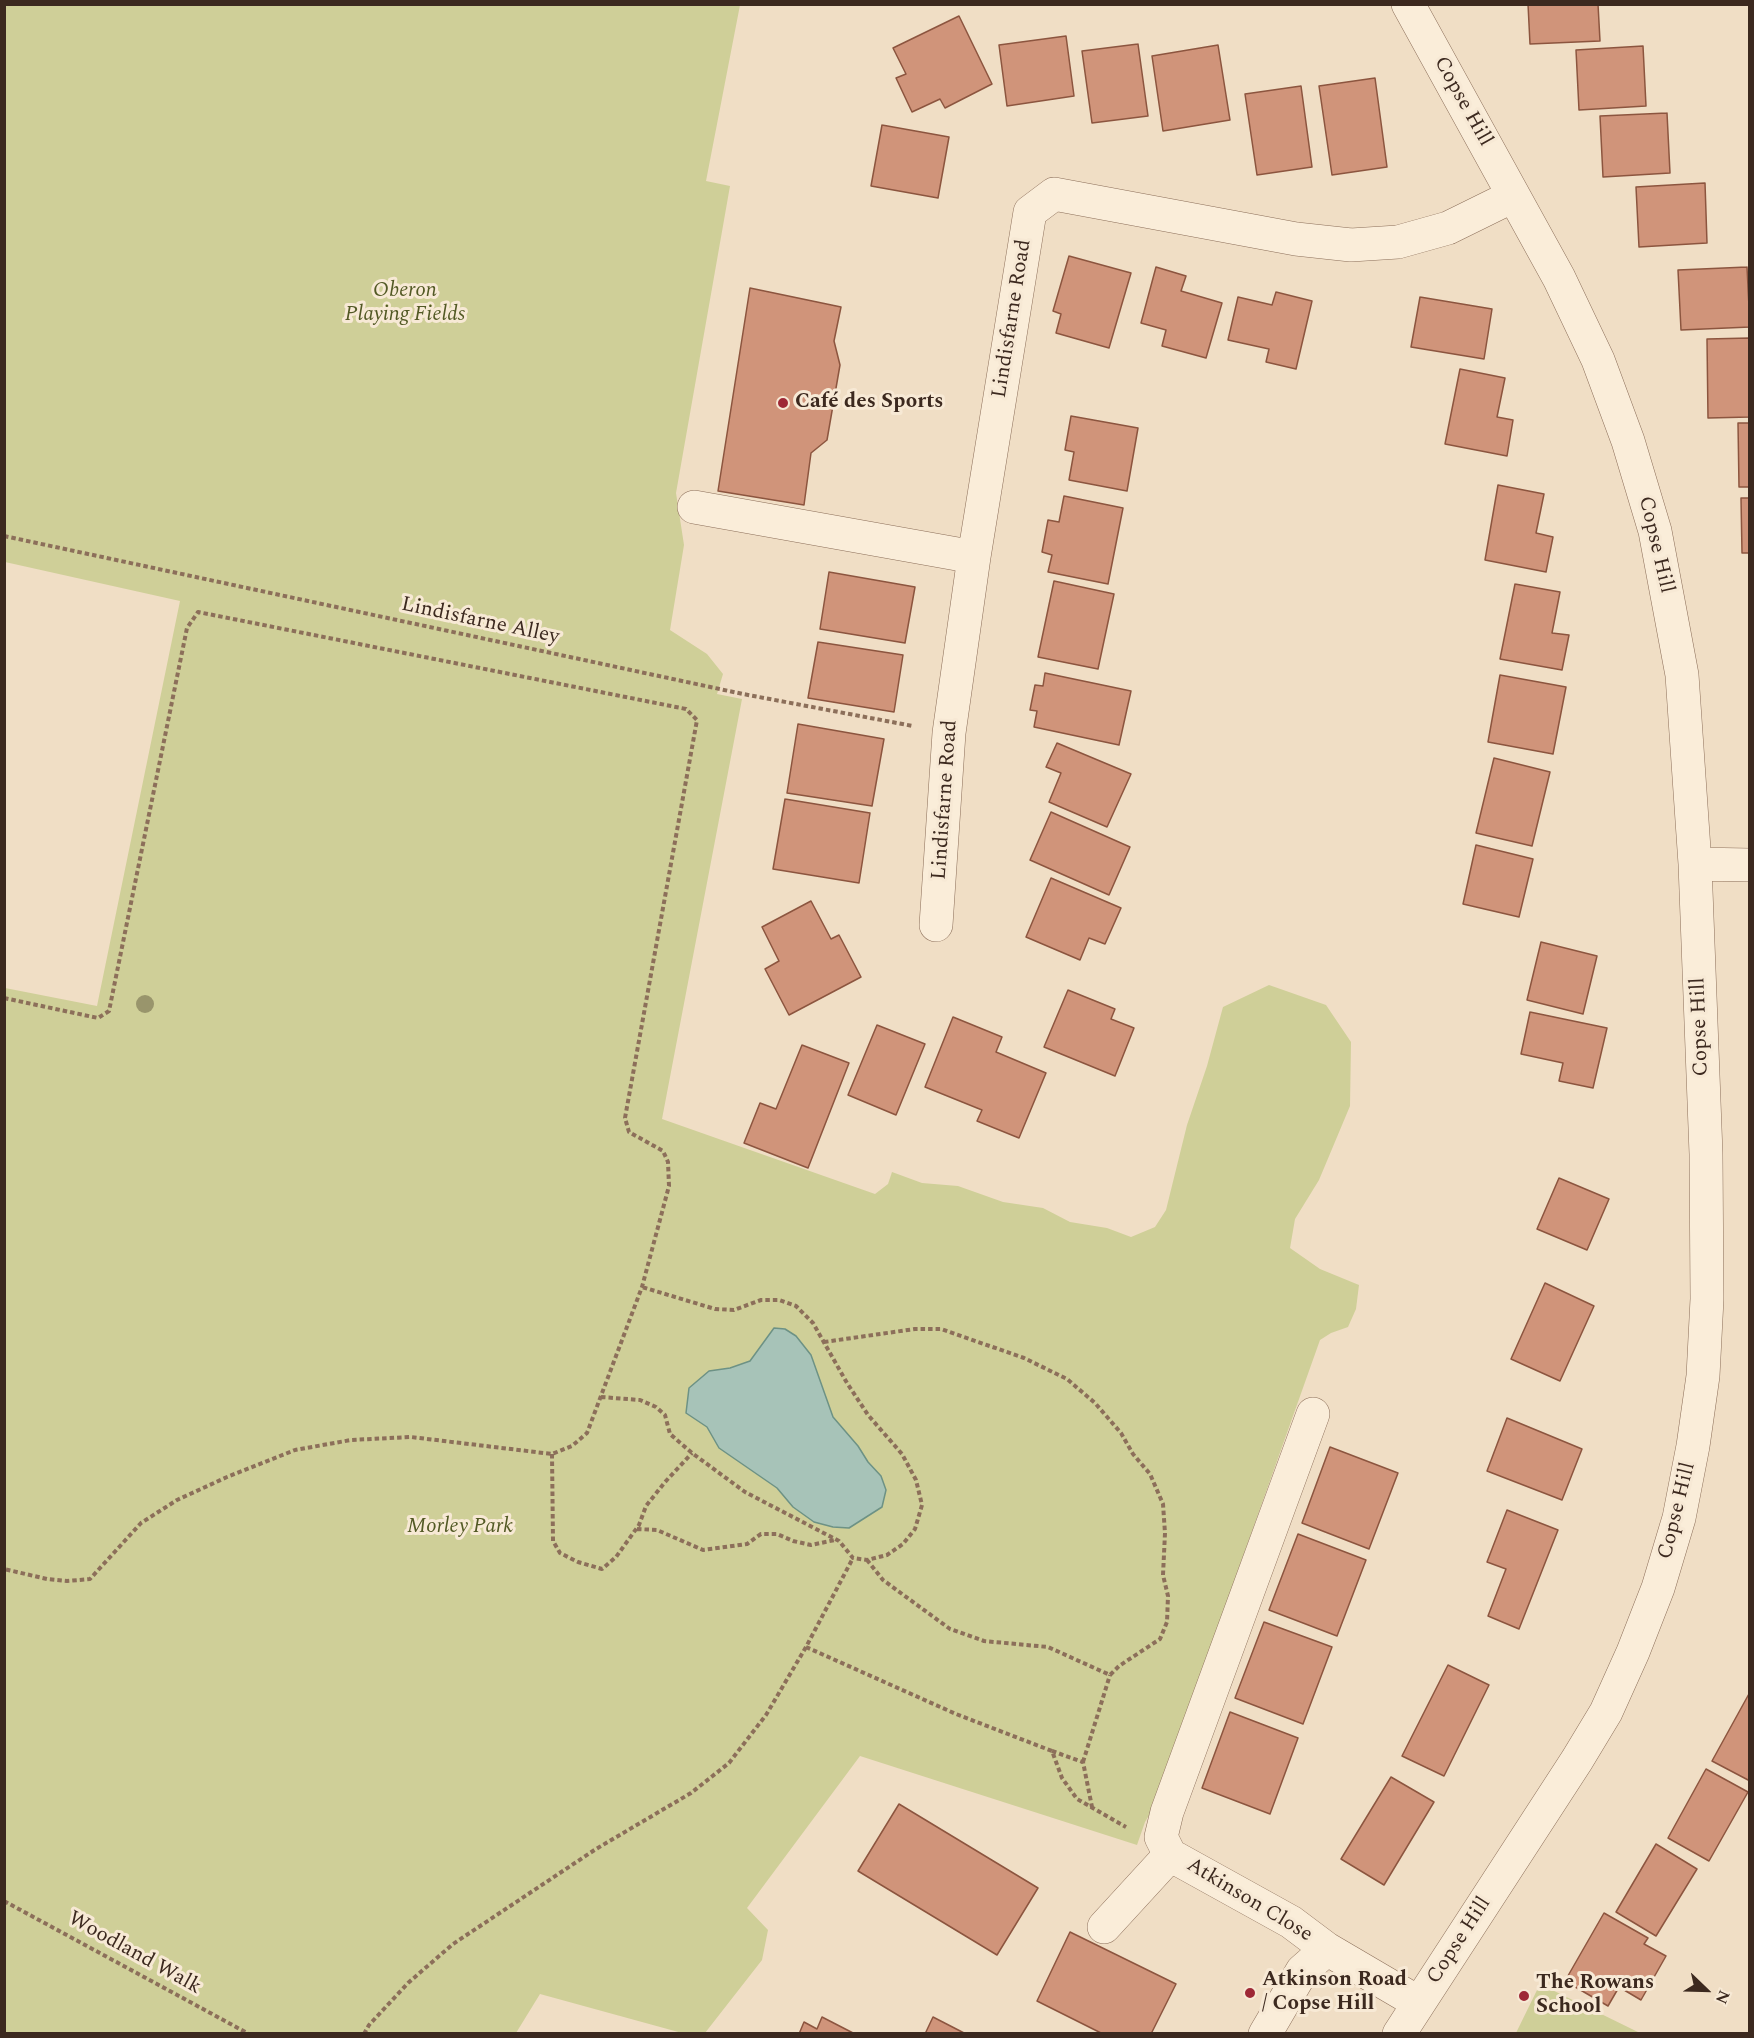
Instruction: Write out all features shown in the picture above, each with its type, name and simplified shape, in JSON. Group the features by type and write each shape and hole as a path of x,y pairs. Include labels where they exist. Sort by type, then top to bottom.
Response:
{"street":[{"name":"Copse Hill","path":"1399,2034 1577,1761 1606,1712 1633,1652 1654,1598 1679,1518 1693,1446 1702,1376 1707,1299 1706,1154 1695,864 1682,675 1655,531 1628,441 1598,360 1559,278 1408,4"},
{"name":"Lindisfarne Road","path":"936,925 949,733 974,557 1030,212 1053,194 1296,239 1350,245 1398,242 1448,228 1513,196"},
{"path":"693,507 974,557"},
{"path":"1695,864 1749,865"},
{"path":"1104,1927 1166,1846 1167,1812 1313,1414"},
{"name":"Atkinson Close","path":"1166,1846 1291,1922 1327,1949 1419,2003"},
{"name":"Atkinson Close","path":"1265,2034 1302,1971 1327,1949"}],"path":[{"name":"Lindisfarne Alley","path":"4,536 743,694 949,733"},
{"path":"4,998 98,1018 109,1011 187,628 198,612 686,709 697,720 625,1118 629,1132 663,1151 668,1162 669,1186 642,1287 587,1433 572,1446 552,1454 411,1437 351,1440 295,1450 187,1496 150,1517 120,1544 90,1579 67,1581 47,1579 4,1569"},
{"path":"601,1397 640,1400 656,1407 665,1415 670,1434 692,1453 745,1492 839,1541 853,1557 867,1560 887,1555 903,1544 915,1529 922,1505 916,1480 902,1454 868,1415 813,1323 796,1306 779,1300 761,1300 734,1310 715,1309 642,1287"},
{"path":"824,1342 915,1329 941,1329 1024,1358 1067,1379 1095,1403 1121,1433 1133,1454 1150,1474 1163,1504 1165,1533 1163,1575 1168,1596 1167,1622 1160,1639 1119,1666 1110,1675 1083,1762 1092,1808"},
{"path":"552,1454 553,1541 560,1553 578,1562 602,1569 616,1557 636,1529 646,1506 664,1482 692,1453"},
{"path":"636,1529 657,1530 703,1550 747,1544 761,1534 777,1534 811,1545 835,1540"},
{"path":"364,2034 369,2025 408,1983 453,1944 596,1849 691,1793 729,1763 766,1715 806,1647 853,1557"},
{"path":"867,1560 883,1580 950,1629 984,1641 1048,1647 1110,1675"},
{"path":"806,1647 956,1714 1083,1762"},
{"path":"1052,1751 1062,1779 1077,1799 1120,1824 1166,1846"},
{"name":"Woodland Walk","path":"4,1901 249,2034"}],"green space":[{"name":"Morley Park","path":"5,5 740,5 706,181 730,186 676,493 684,545 670,630 707,654 723,674 717,694 742,699 662,1119 875,1194 888,1184 892,1172 922,1183 958,1186 1003,1202 1043,1208 1070,1222 1107,1228 1131,1237 1155,1227 1166,1210 1187,1125 1207,1066 1223,1007 1269,985 1326,1005 1351,1042 1350,1106 1319,1180 1295,1219 1290,1248 1320,1269 1359,1285 1356,1309 1348,1327 1320,1340 1154,1807 1145,1822 1137,1845 860,1756 747,1908 768,1930 762,1960 705,2033 682,2033 540,1994 516,2033 5,2033 5,988 97,1006 180,601 5,562"},
{"path":"1540,1984 1640,2033 1516,2033"}],"shaded area":[{"path":"774,1328 785,1329 796,1336 811,1355 833,1417 881,1476 886,1490 882,1507 849,1528 814,1522 793,1507 777,1488 719,1448 707,1427 686,1413 689,1388 709,1371 730,1368 750,1361"}],"building":[{"path":"1528,4 1598,4 1600,41 1530,44"},
{"path":"959,16 992,84 945,108 940,99 912,112 896,78 906,74 893,48"},
{"path":"1066,36 1074,96 1007,106 999,45"},
{"path":"1138,44 1148,116 1092,123 1082,51"},
{"path":"1218,45 1230,120 1163,131 1152,56"},
{"path":"1643,46 1646,106 1579,110 1576,50"},
{"path":"1375,78 1387,167 1332,175 1319,86"},
{"path":"1301,86 1312,167 1257,175 1245,94"},
{"path":"1667,113 1670,173 1603,177 1600,116"},
{"path":"882,125 949,137 938,198 871,186"},
{"path":"1705,183 1707,243 1639,247 1636,187"},
{"path":"1069,256 1131,273 1109,348 1056,333 1061,314 1053,311"},
{"path":"1156,267 1186,276 1181,291 1222,303 1206,358 1162,346 1166,330 1141,323"},
{"path":"1747,267 1750,327 1681,330 1678,270"},
{"name":"Café des Sports","path":"750,288 841,307 834,341 840,365 827,440 811,453 804,505 718,491"},
{"path":"1276,292 1312,301 1296,369 1266,362 1269,349 1228,340 1238,297 1272,305"},
{"path":"1420,297 1492,309 1484,359 1411,347"},
{"path":"1750,338 1750,417 1708,418 1707,339"},
{"path":"1460,369 1505,378 1497,417 1513,420 1507,456 1445,444"},
{"path":"1071,416 1138,428 1127,491 1069,480 1074,452 1065,450"},
{"path":"1738,423 1750,423 1750,487 1739,487"},
{"path":"1498,485 1544,494 1536,533 1553,537 1546,572 1485,560"},
{"path":"1064,496 1123,508 1108,584 1048,572 1052,555 1042,552 1048,520 1059,522"},
{"path":"1741,498 1750,498 1750,553 1742,553"},
{"path":"829,572 915,587 905,643 820,629"},
{"path":"1054,581 1114,594 1098,669 1038,657"},
{"path":"1515,584 1560,592 1552,633 1569,635 1562,670 1500,659"},
{"path":"818,642 903,655 894,712 808,698"},
{"path":"1045,673 1131,691 1119,745 1034,727 1037,711 1030,710 1035,685 1043,686"},
{"path":"1500,675 1566,687 1553,754 1488,742"},
{"path":"798,724 884,739 872,806 787,793"},
{"path":"1057,743 1131,774 1107,827 1049,802 1061,773 1046,767"},
{"path":"1494,758 1550,772 1532,846 1476,833"},
{"path":"785,799 870,813 859,883 773,869"},
{"path":"1051,812 1130,847 1109,895 1030,860"},
{"path":"1476,845 1533,859 1519,917 1463,904"},
{"path":"1051,878 1121,908 1105,944 1089,938 1080,960 1026,937"},
{"path":"811,901 831,939 839,935 861,977 789,1015 765,969 779,961 762,927"},
{"path":"1541,942 1597,956 1583,1014 1527,1000"},
{"path":"1068,990 1115,1009 1111,1019 1134,1028 1115,1076 1044,1047"},
{"path":"1530,1012 1607,1028 1593,1088 1559,1081 1563,1063 1521,1054"},
{"path":"953,1017 1002,1037 996,1052 1046,1073 1019,1138 977,1121 982,1110 925,1087"},
{"path":"877,1025 925,1044 896,1115 848,1095"},
{"path":"802,1045 849,1063 808,1168 744,1143 760,1103 776,1109"},
{"path":"1559,1178 1609,1199 1587,1250 1537,1229"},
{"path":"1545,1283 1594,1306 1560,1381 1511,1359"},
{"path":"1507,1418 1582,1449 1562,1500 1487,1471"},
{"path":"1330,1447 1398,1473 1369,1549 1302,1523"},
{"path":"1507,1510 1558,1530 1519,1629 1488,1616 1506,1569 1487,1562"},
{"path":"1298,1534 1366,1560 1337,1636 1269,1610"},
{"path":"1264,1622 1332,1647 1303,1724 1235,1698"},
{"path":"1448,1665 1489,1685 1444,1776 1402,1756"},
{"path":"1750,1692 1750,1781 1712,1761"},
{"path":"1230,1712 1298,1738 1270,1814 1202,1788"},
{"path":"1706,1769 1748,1792 1709,1861 1668,1838"},
{"path":"1391,1777 1434,1802 1384,1885 1341,1859"},
{"path":"899,1804 1038,1888 997,1955 858,1871"},
{"path":"1656,1844 1697,1869 1656,1936 1616,1912"},
{"path":"1604,1913 1648,1938 1644,1944 1666,1956 1641,2000 1619,1987 1608,2006 1565,1981"},
{"path":"1070,1932 1176,1984 1151,2034 1103,2034 1037,2001"},
{"path":"822,2017 855,2034 799,2034 804,2022 817,2029"},
{"path":"933,2017 966,2034 925,2034"}],"place":[{"name":"Café des Sports","path":"783,403"},
{"name":"Atkinson Road / Copse Hill","path":"1250,1993"},
{"name":"The Rowans School","path":"1524,1996"}],"park label":[{"name":"Oberon Playing Fields","path":"405,304"}]}
